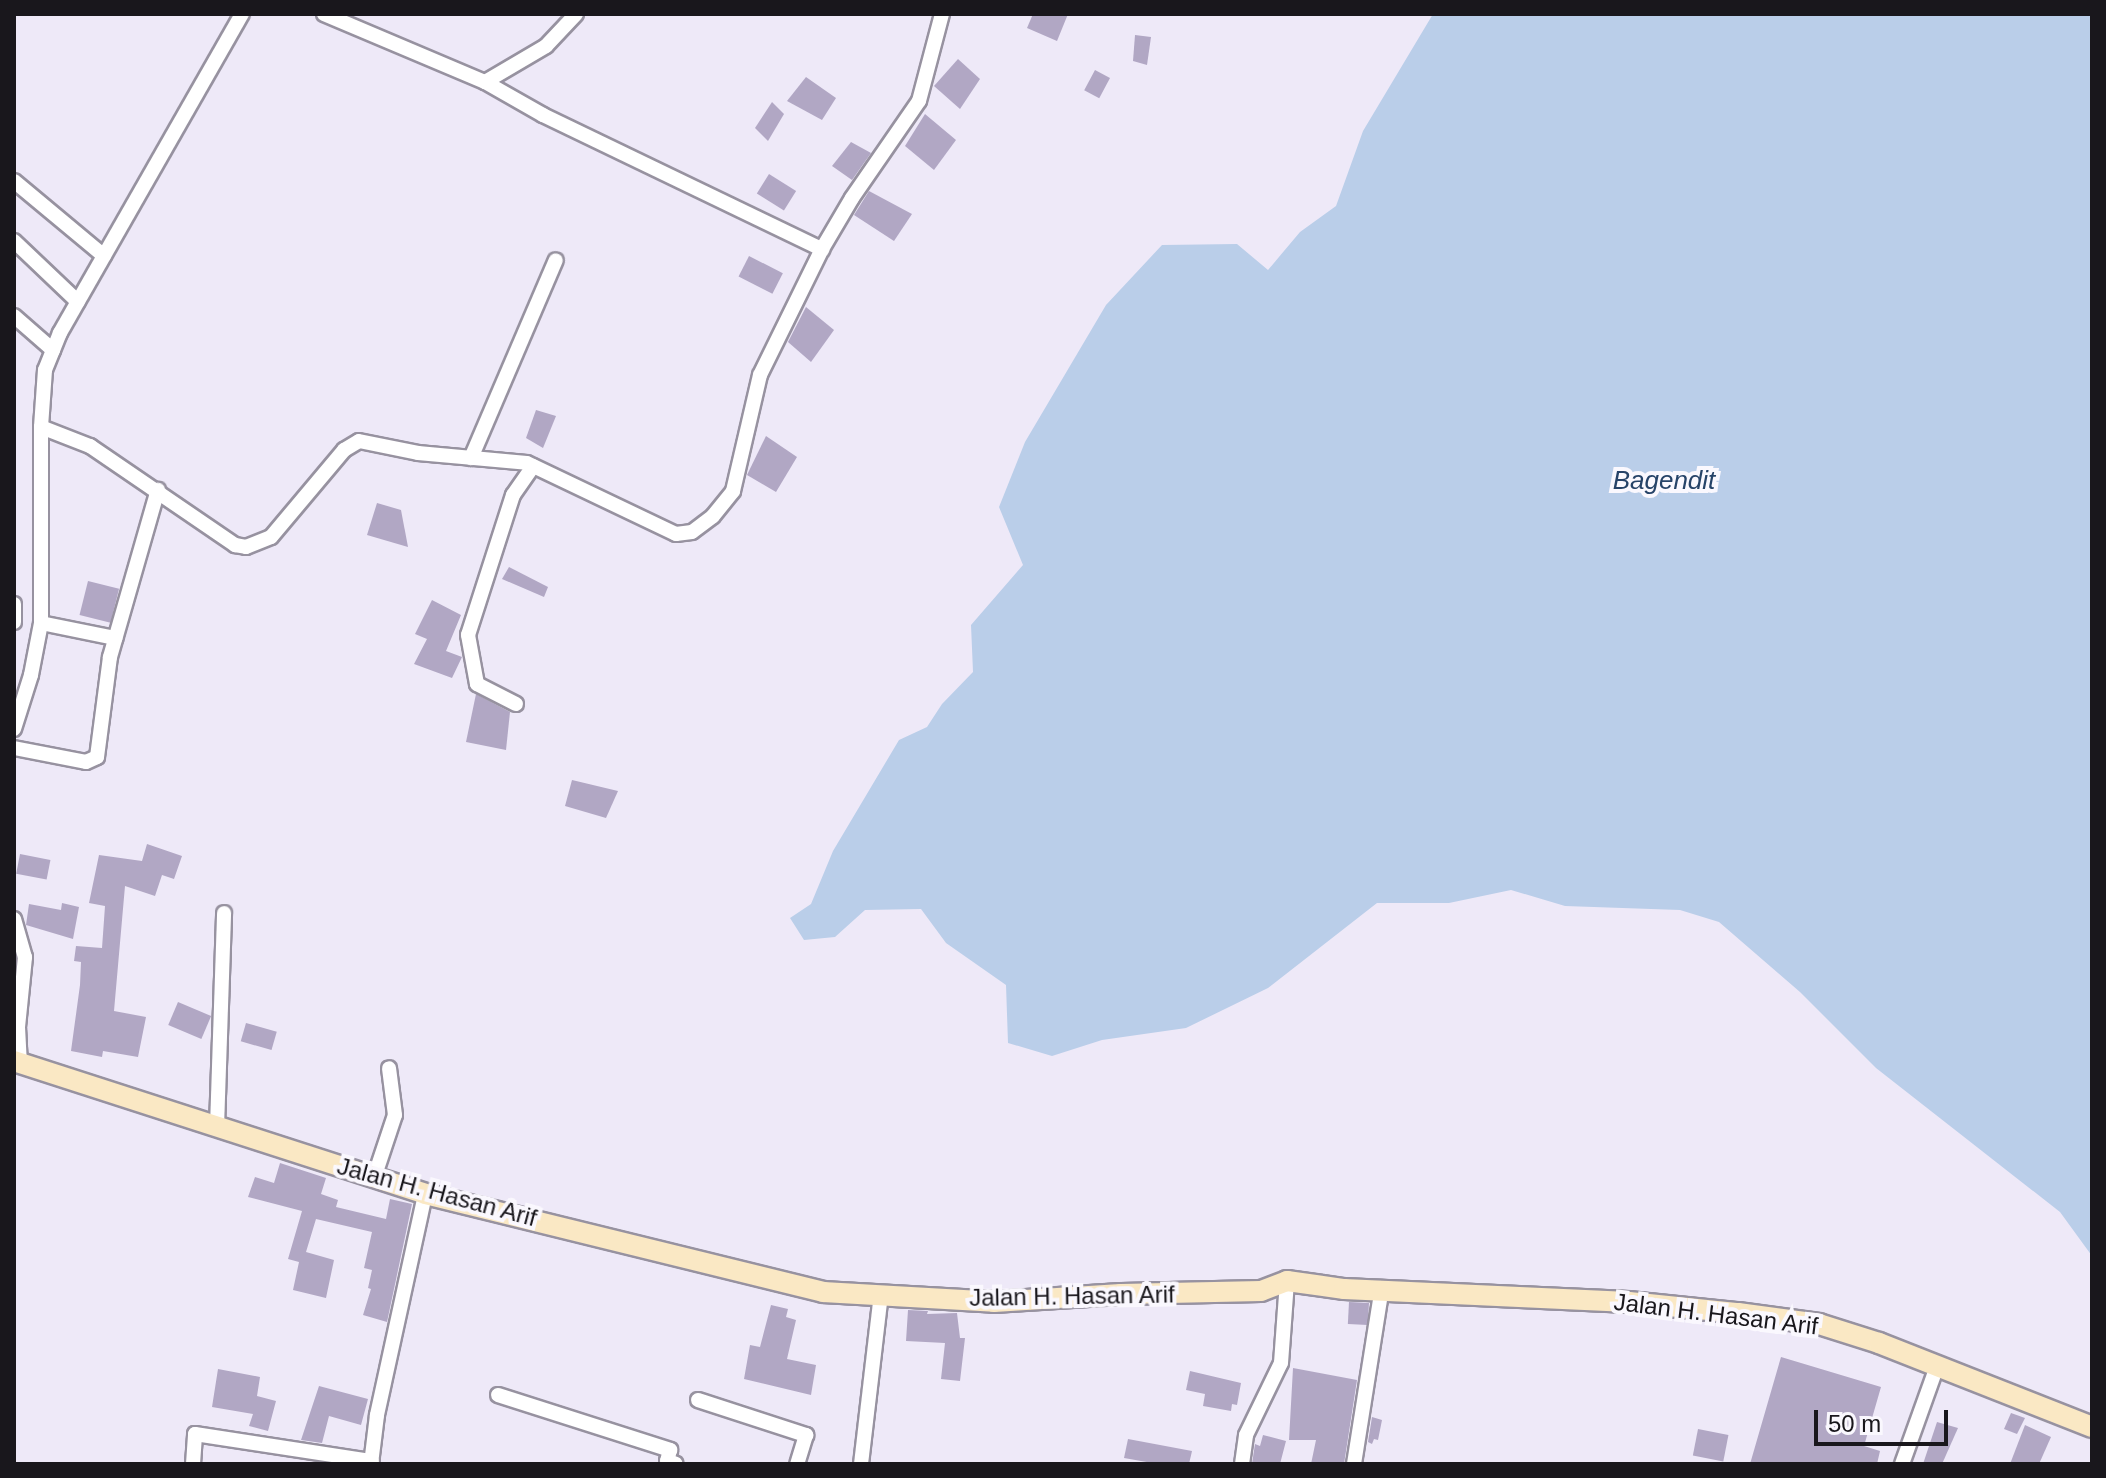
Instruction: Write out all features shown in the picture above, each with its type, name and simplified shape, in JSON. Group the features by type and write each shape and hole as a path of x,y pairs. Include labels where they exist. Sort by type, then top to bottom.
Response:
{"main road":[{"name":"Jalan H. Hasan Arif","path":"17,1062 425,1194 823,1292 994,1302 1261,1291 1287,1281 1344,1289 1382,1288 1629,1302 1819,1324 2092,1427"}],"street":[{"path":"14,729 31,675 41,623 41,427 45,370 78,302 242,14"},
{"path":"324,14 368,36 485,82 557,122 822,249"},
{"path":"485,82 546,46 576,14"},
{"path":"41,427 90,446 235,545 246,547 271,537 344,450 359,441 418,453 533,466 676,534 692,532 713,516 733,491 742,464 746,425 760,375 822,249 852,198 919,101 942,14"},
{"path":"14,181 104,256"},
{"path":"14,241 78,302"},
{"path":"471,458 556,260"},
{"path":"14,316 53,350"},
{"path":"516,704 477,684 468,635 513,495 533,466"},
{"path":"14,748 86,762 97,757 108,664 158,490"},
{"path":"14,604 14,622"},
{"path":"41,623 115,638"},
{"path":"217,1127 224,913"},
{"path":"14,919 17,940 25,957 17,1062"},
{"path":"374,1178 395,1115 389,1068"},
{"path":"193,1464 195,1434 371,1463 377,1415 425,1194"},
{"path":"1242,1464 1246,1435 1281,1363 1287,1281"},
{"path":"1354,1464 1382,1288"},
{"path":"861,1464 881,1294"},
{"path":"1902,1464 1937,1366"},
{"path":"498,1395 670,1450 667,1461 676,1464"},
{"path":"698,1400 806,1435 797,1464"}],"water":[{"name":"Bagendit","path":"1433,14 2092,14 2092,1256 2060,1212 1876,1068 1800,992 1719,922 1680,910 1565,906 1511,890 1449,903 1377,903 1268,988 1186,1028 1102,1040 1052,1056 1008,1043 1006,985 946,943 921,909 865,910 835,937 804,940 790,918 811,904 833,851 899,740 927,727 942,704 973,672 971,625 1023,565 999,507 1025,442 1106,305 1162,245 1237,244 1268,270 1300,232 1336,206 1363,131"}],"building":[{"path":"1033,14 1068,14 1057,41 1027,28"},
{"path":"1135,35 1151,37 1147,65 1133,61"},
{"path":"958,59 980,79 960,109 934,86"},
{"path":"1095,70 1110,78 1099,98 1084,90"},
{"path":"806,77 836,98 822,120 787,101"},
{"path":"772,102 784,114 768,141 755,128"},
{"path":"925,114 956,140 934,170 905,146"},
{"path":"851,142 871,153 852,180 832,166"},
{"path":"769,174 796,191 784,210 757,194"},
{"path":"869,191 912,214 894,241 854,215"},
{"path":"749,256 783,273 772,294 739,276"},
{"path":"806,307 834,330 811,362 788,342"},
{"path":"536,410 556,416 543,448 526,438"},
{"path":"766,436 797,457 776,492 747,475"},
{"path":"377,503 401,510 408,547 367,535"},
{"path":"509,567 548,587 544,597 502,579"},
{"path":"88,581 119,589 111,623 80,615"},
{"path":"432,600 461,615 446,651 462,657 452,678 414,664 427,639 415,634"},
{"path":"476,694 510,712 506,750 466,742"},
{"path":"572,780 618,791 606,818 565,806"},
{"path":"147,844 182,856 174,879 162,875 155,896 125,886 114,1011 146,1017 138,1057 103,1051 102,1057 71,1051 80,985 81,962 74,961 76,946 102,948 105,906 89,903 99,855 142,861"},
{"path":"20,854 50,860 47,880 16,874"},
{"path":"62,903 79,907 73,939 26,925 29,904 61,910"},
{"path":"178,1002 211,1016 201,1039 168,1025"},
{"path":"246,1023 277,1032 272,1050 241,1041"},
{"path":"280,1163 326,1178 321,1194 338,1200 336,1207 386,1219 390,1199 412,1204 387,1322 363,1315 371,1289 368,1288 372,1270 364,1268 372,1232 316,1219 306,1252 334,1260 326,1298 293,1290 299,1262 288,1259 302,1211 248,1197 255,1177 274,1183"},
{"path":"1349,1302 1369,1303 1368,1325 1348,1324"},
{"path":"771,1305 788,1309 786,1317 796,1320 787,1359 816,1365 811,1395 744,1379 750,1345 760,1347"},
{"path":"908,1310 928,1311 927,1314 957,1313 960,1338 965,1338 960,1381 941,1379 945,1343 906,1341"},
{"path":"1781,1357 1881,1387 1864,1446 1880,1451 1877,1464 1750,1464"},
{"path":"1293,1368 1357,1380 1344,1464 1311,1464 1316,1440 1289,1440"},
{"path":"218,1369 260,1377 257,1396 276,1401 268,1431 249,1426 253,1414 212,1407"},
{"path":"1190,1371 1241,1383 1237,1405 1232,1404 1231,1411 1203,1406 1205,1394 1186,1390"},
{"path":"319,1386 368,1399 361,1425 329,1416 322,1443 301,1440"},
{"path":"2011,1413 2025,1418 2017,1434 2004,1429"},
{"path":"1372,1417 1382,1420 1378,1440 1374,1439 1372,1444 1368,1442"},
{"path":"1937,1422 1958,1428 1942,1464 1923,1464"},
{"path":"2025,1425 2051,1437 2039,1464 2010,1464"},
{"path":"1698,1429 1728,1435 1723,1461 1693,1456"},
{"path":"1263,1435 1286,1441 1280,1464 1252,1464 1255,1444 1260,1446"},
{"path":"1128,1439 1192,1451 1189,1464 1158,1464 1124,1458"}]}
